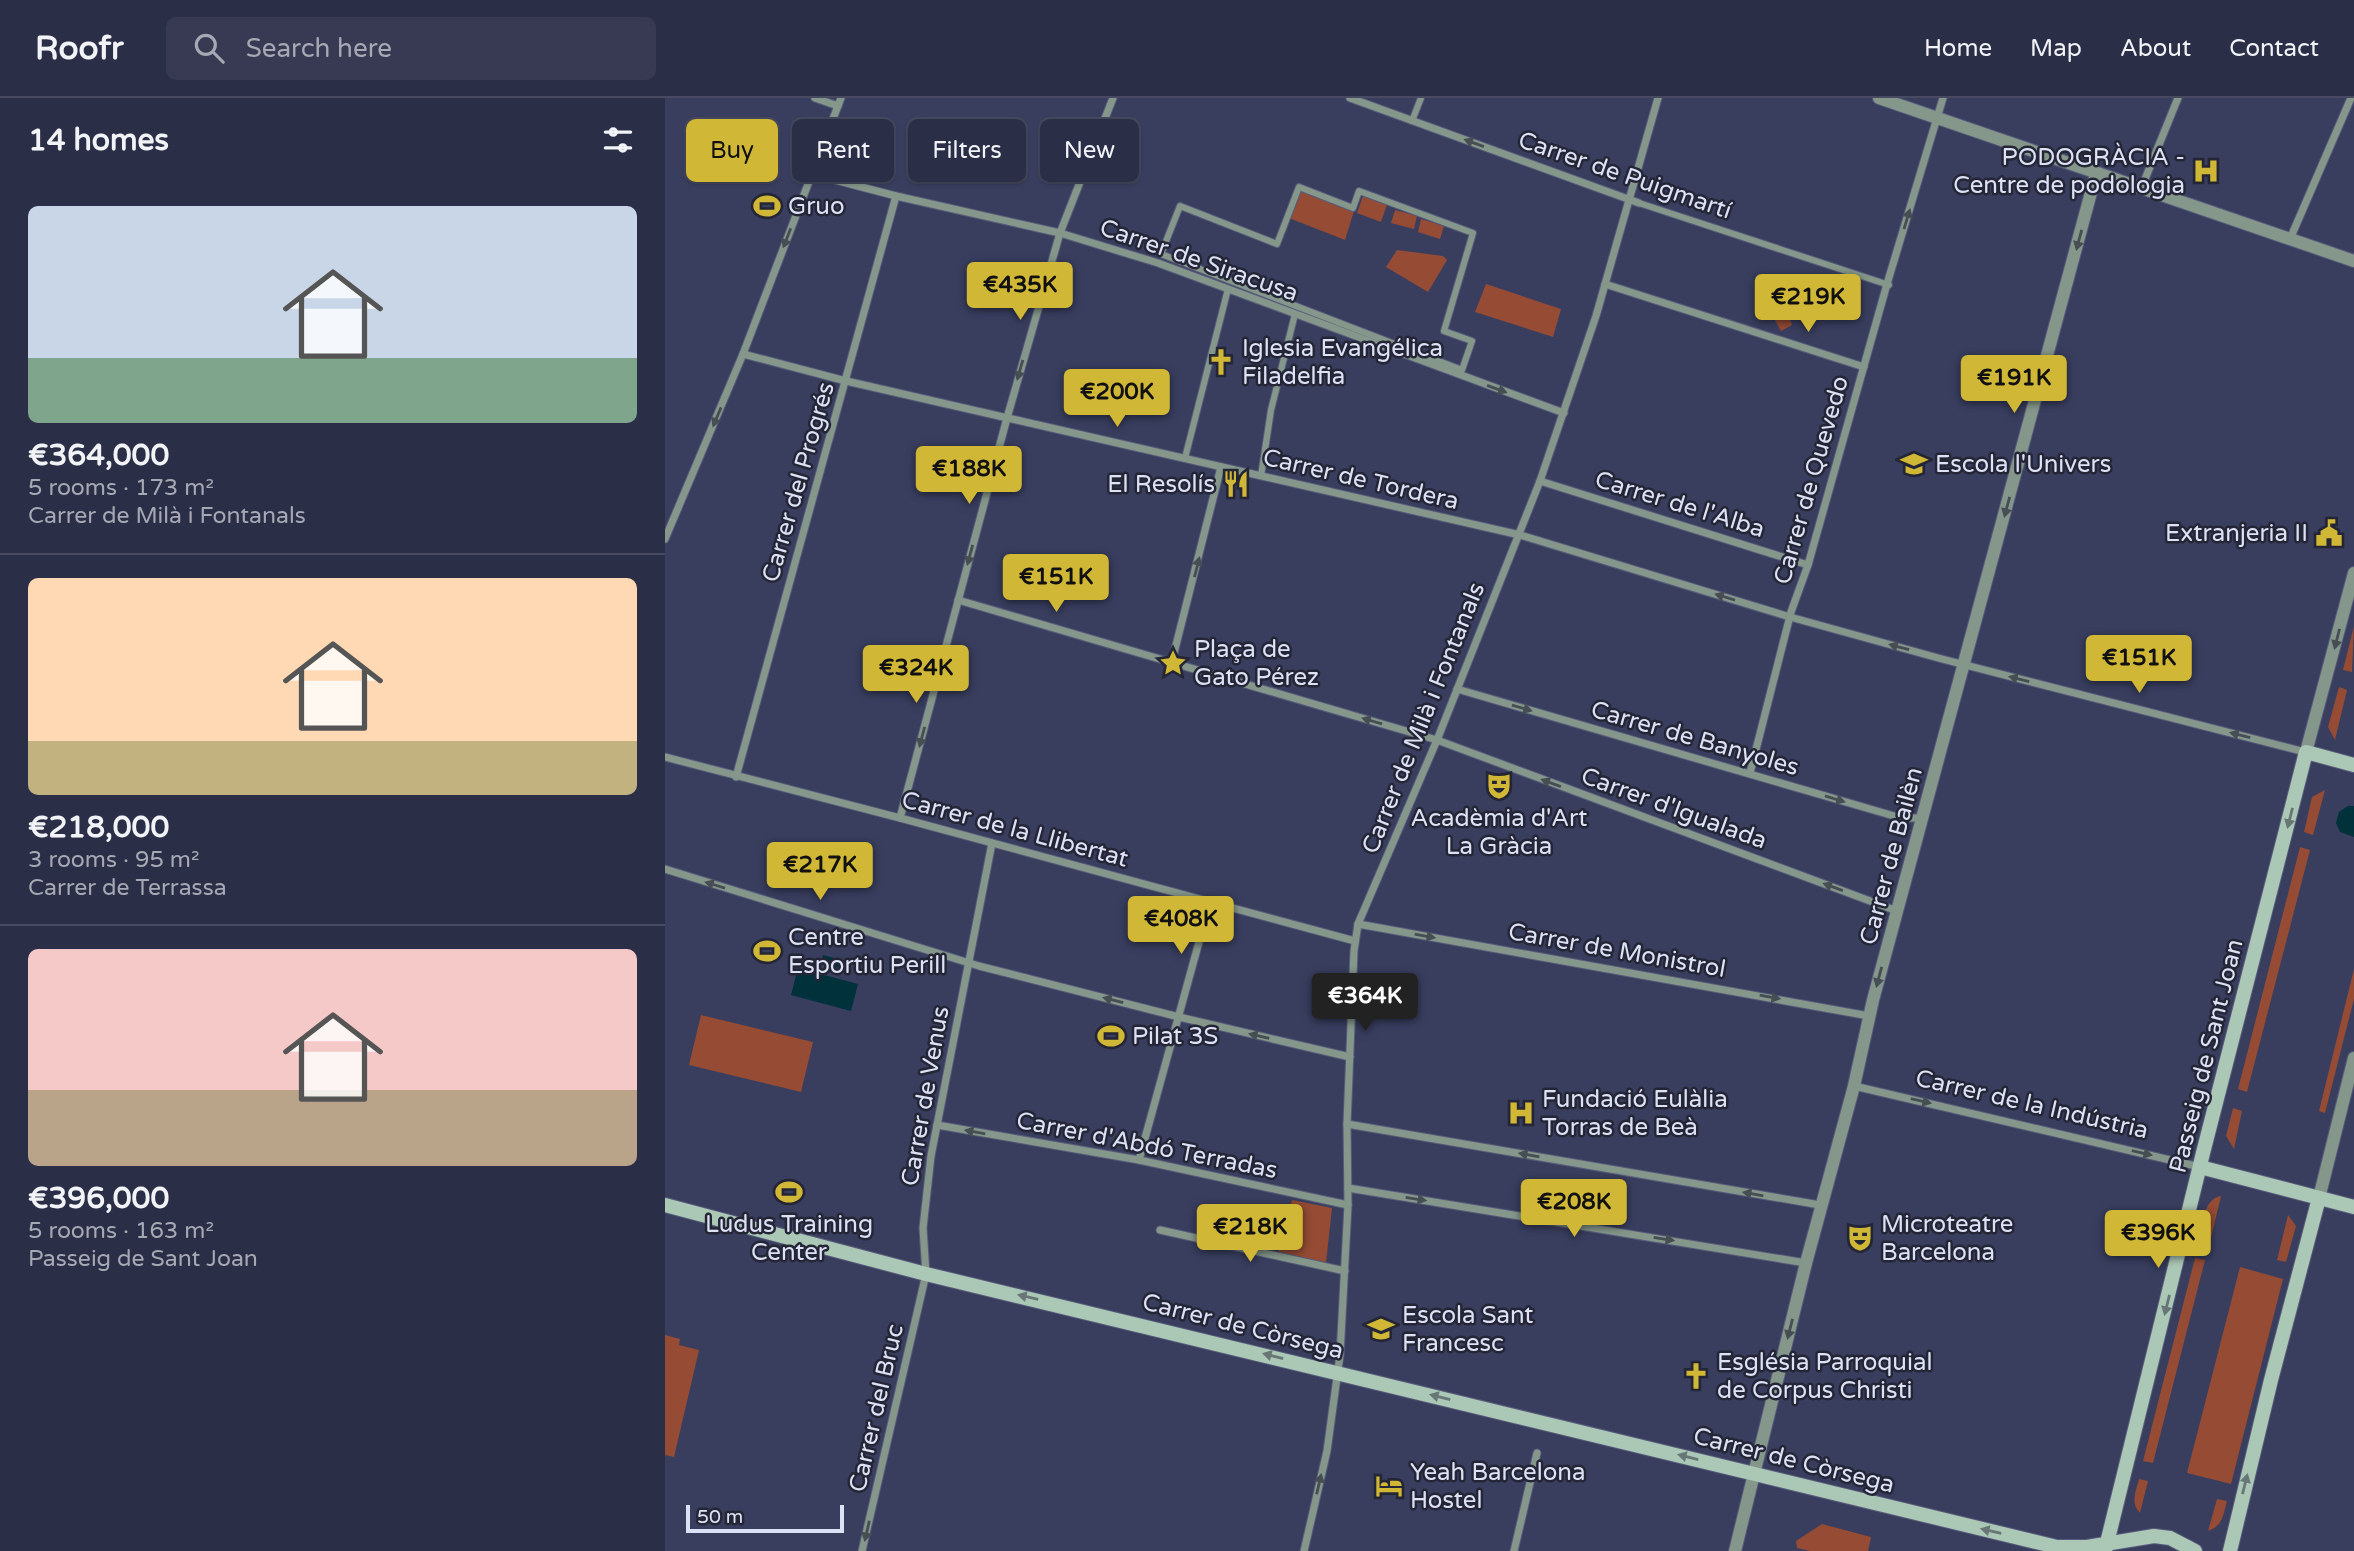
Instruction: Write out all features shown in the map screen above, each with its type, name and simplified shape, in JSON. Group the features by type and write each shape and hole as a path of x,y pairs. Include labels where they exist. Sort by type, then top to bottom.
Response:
{"main road":[{"path":"2306,752 2354,765"},
{"name":"Passeig de Sant Joan","path":"2106,1547 2306,752"},
{"path":"2200,1167 2354,1206"},
{"path":"2230,1551 2319,1198"},
{"name":"Carrer de Còrsega","path":"665,1205 926,1274 1755,1473 2059,1549 2106,1547 2154,1535 2170,1538 2195,1551"}],"street":[{"path":"814,98 839,102 833,119"},
{"path":"900,818 1059,233 1112,98"},
{"name":"Carrer de Puigmartí","path":"1350,98 1639,203 1888,285"},
{"path":"1412,121 1421,98"},
{"name":"Carrer de Milà i Fontanals","path":"1304,1551 1327,1451 1339,1373 1349,1205 1347,1124 1358,924 1437,740 1540,481 1605,284 1658,98"},
{"path":"1879,98 2354,261"},
{"name":"Carrer de Quevedo","path":"1750,773 1790,617 1808,565 1943,98"},
{"path":"2141,189 2178,98"},
{"path":"2290,239 2351,98"},
{"name":"Carrer de Bailèn","path":"1735,1551 1805,1263 1854,1086 1869,1016 2096,174"},
{"path":"665,539 743,354 809,182"},
{"name":"Carrer de Siracusa","path":"843,182 1059,233 1158,263 1564,413"},
{"path":"1299,187 1353,208 1359,191 1473,233 1444,331 1472,341 1462,370 1161,254 1180,206 1277,244 1299,187"},
{"name":"Carrer del Progrés","path":"736,777 897,196"},
{"path":"1605,284 1864,367"},
{"path":"1185,458 1228,289"},
{"path":"1261,476 1271,410 1295,314"},
{"name":"Carrer de Tordera","path":"743,354 1007,418 1520,535 1790,617 1964,665 2306,752"},
{"path":"958,600 1172,661 1221,467"},
{"name":"Carrer de l'Alba","path":"1540,481 1808,565"},
{"name":"Passeig de Sant Joan","path":"2306,752 2354,573"},
{"name":"Carrer d'Igualada","path":"1172,661 1437,740 1897,911"},
{"name":"Carrer de Banyoles","path":"1457,689 1901,818 1922,818"},
{"name":"Carrer de la Llibertat","path":"665,757 1355,941"},
{"name":"Carrer de Venus","path":"926,1274 923,1228 937,1125 992,843"},
{"path":"665,869 967,963 1350,1057"},
{"path":"1139,1160 1210,902"},
{"name":"Carrer de Monistrol","path":"1358,924 1869,1016"},
{"path":"2319,1198 2354,1058"},
{"name":"Carrer de la Indústria","path":"1854,1086 2200,1167"},
{"path":"1347,1124 1820,1205"},
{"name":"Carrer d'Abdó Terradas","path":"937,1125 1139,1160 1349,1205"},
{"path":"1348,1188 1805,1263"},
{"path":"1160,1230 1345,1271"},
{"name":"Carrer del Bruc","path":"862,1551 926,1274"},
{"path":"1514,1551 1537,1453"}],"shaded area":[{"path":"1300,189 1354,211 1345,240 1289,218"},
{"path":"1363,196 1387,205 1381,222 1357,213"},
{"path":"1395,210 1417,216 1414,229 1391,223"},
{"path":"1421,219 1444,226 1440,239 1418,232"},
{"path":"1397,250 1443,256 1447,260 1428,292 1386,267"},
{"path":"1781,276 1801,313 1790,319 1792,325 1781,331 1758,289"},
{"path":"1486,284 1561,309 1553,337 1475,312"},
{"path":"2354,626 2352,672 2343,670"},
{"path":"2339,687 2347,690 2335,740 2328,727"},
{"path":"2325,790 2313,835 2304,832 2312,797"},
{"path":"2348,806 2354,806 2354,837 2340,832 2336,823 2339,812"},
{"path":"2300,847 2310,850 2247,1092 2238,1089"},
{"path":"823,955 849,962 846,970 821,963"},
{"path":"798,968 858,984 851,1011 791,995"},
{"path":"2354,969 2354,999 2325,1113 2319,1111"},
{"path":"701,1015 813,1042 801,1092 689,1065"},
{"path":"2233,1108 2242,1111 2234,1149 2226,1136"},
{"path":"2221,1196 2210,1242 2199,1239 2207,1207 2215,1198"},
{"path":"1292,1200 1332,1208 1326,1263 1278,1253"},
{"path":"2288,1215 2296,1226 2286,1262 2277,1260"},
{"path":"2195,1258 2205,1260 2153,1463 2143,1461"},
{"path":"2240,1267 2283,1279 2231,1484 2187,1473"},
{"path":"665,1335 680,1339 679,1345 699,1350 674,1457 665,1455"},
{"path":"2139,1479 2148,1481 2140,1513 2134,1501"},
{"path":"2217,1499 2227,1501 2222,1519 2208,1531"},
{"path":"1822,1524 1871,1537 1868,1551 1810,1551 1797,1548 1796,1541"}],"place":[{"name":"PODOGRÀCIA - Centre de podologia","path":"2206,171"},
{"name":"Gruo","path":"767,206"},
{"name":"Iglesia Evangélica Filadelfia","path":"1221,362"},
{"name":"Escola l'Univers","path":"1914,464"},
{"name":"El Resolís","path":"1236,484"},
{"name":"Extranjeria II","path":"2329,533"},
{"name":"Plaça de Gato Pérez","path":"1173,663"},
{"name":"Acadèmia d'Art La Gràcia","path":"1499,786"},
{"name":"Centre Esportiu Perill","path":"767,951"},
{"name":"Pilat 3S","path":"1111,1036"},
{"name":"Fundació Eulàlia Torras de Beà","path":"1521,1113"},
{"name":"Ludus Training Center","path":"789,1192"},
{"name":"Microteatre Barcelona","path":"1860,1238"},
{"name":"Escola Sant Francesc","path":"1381,1329"},
{"name":"Església Parroquial de Corpus Christi","path":"1696,1376"},
{"name":"Yeah Barcelona Hostel","path":"1389,1486"}]}
